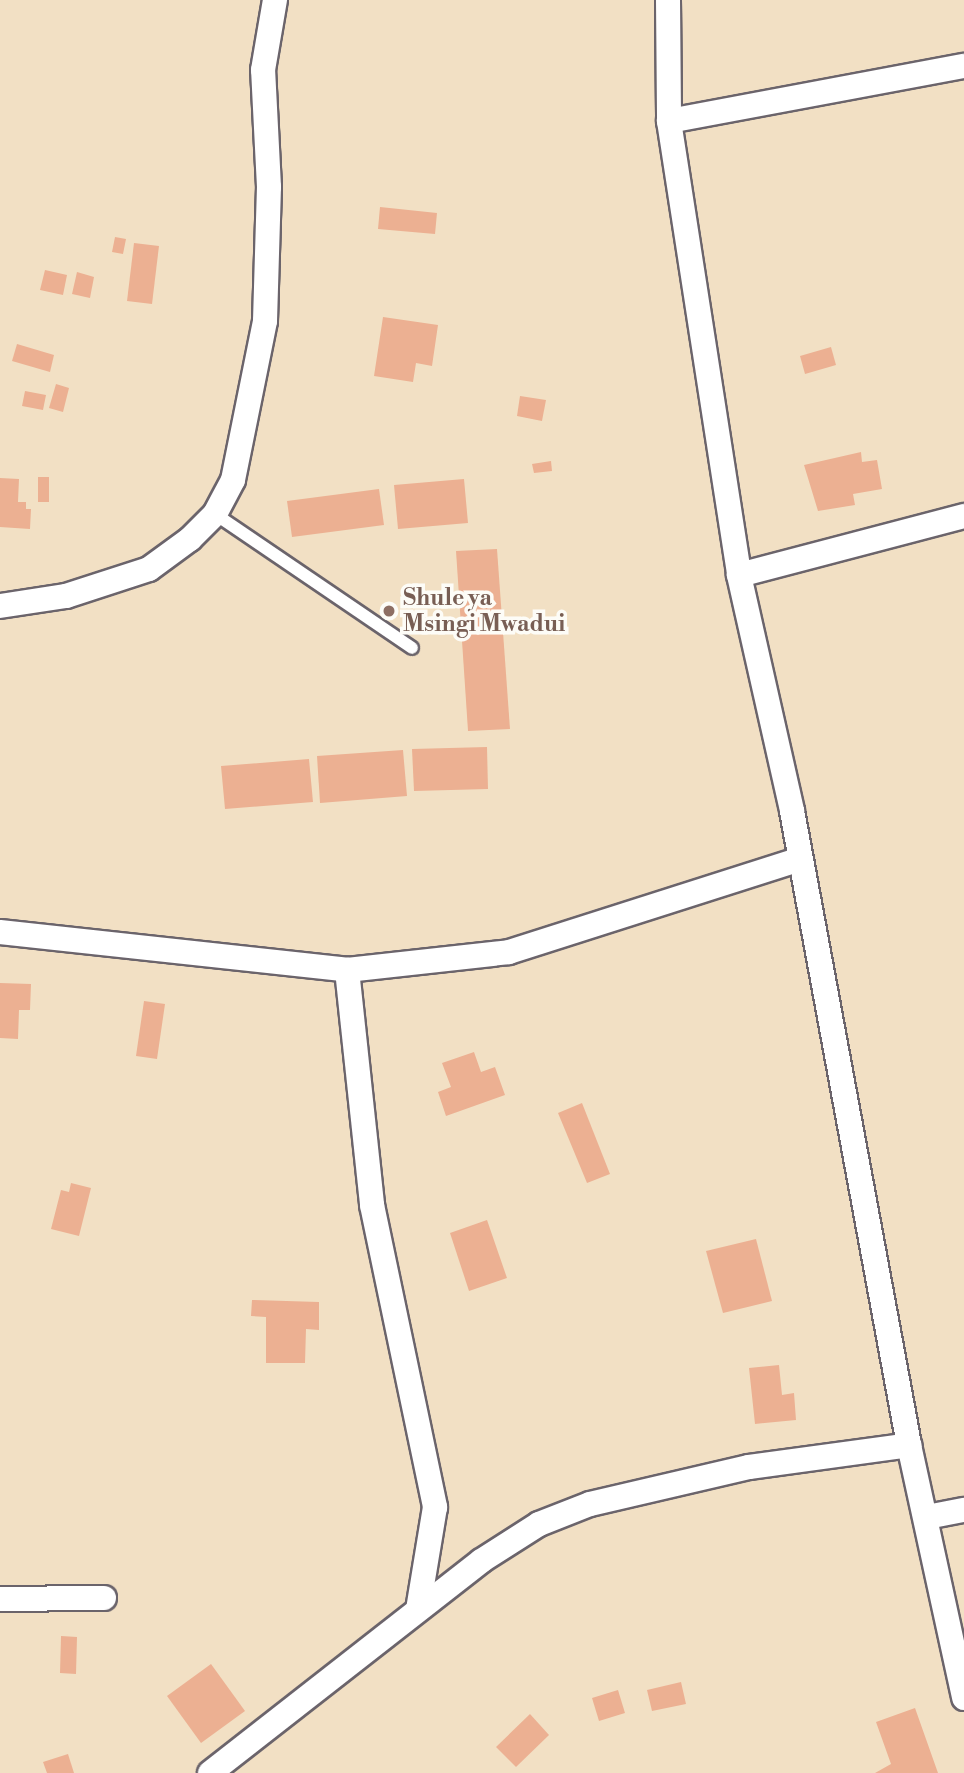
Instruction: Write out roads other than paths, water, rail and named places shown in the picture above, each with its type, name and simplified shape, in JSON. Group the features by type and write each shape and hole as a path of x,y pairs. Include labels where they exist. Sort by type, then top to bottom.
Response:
{"street":[{"path":"0,606 66,596 149,569 190,539 215,514 233,480 265,321 269,187 262,70 275,0"},
{"path":"668,0 669,121 739,575 801,859 909,1445 927,1517 964,1698"},
{"path":"669,121 964,66"},
{"path":"739,575 964,516"},
{"path":"0,932 346,970 509,951 801,859"},
{"path":"346,970 372,1205 435,1507 418,1610"},
{"path":"210,1773 481,1561 539,1524 590,1504 749,1467 909,1445"},
{"path":"927,1517 964,1510"},
{"path":"0,1599 104,1598"}],"lane":[{"path":"215,514 412,648"}],"place":[{"name":"Shule ya Msingi Mwadui","path":"389,611"}]}
